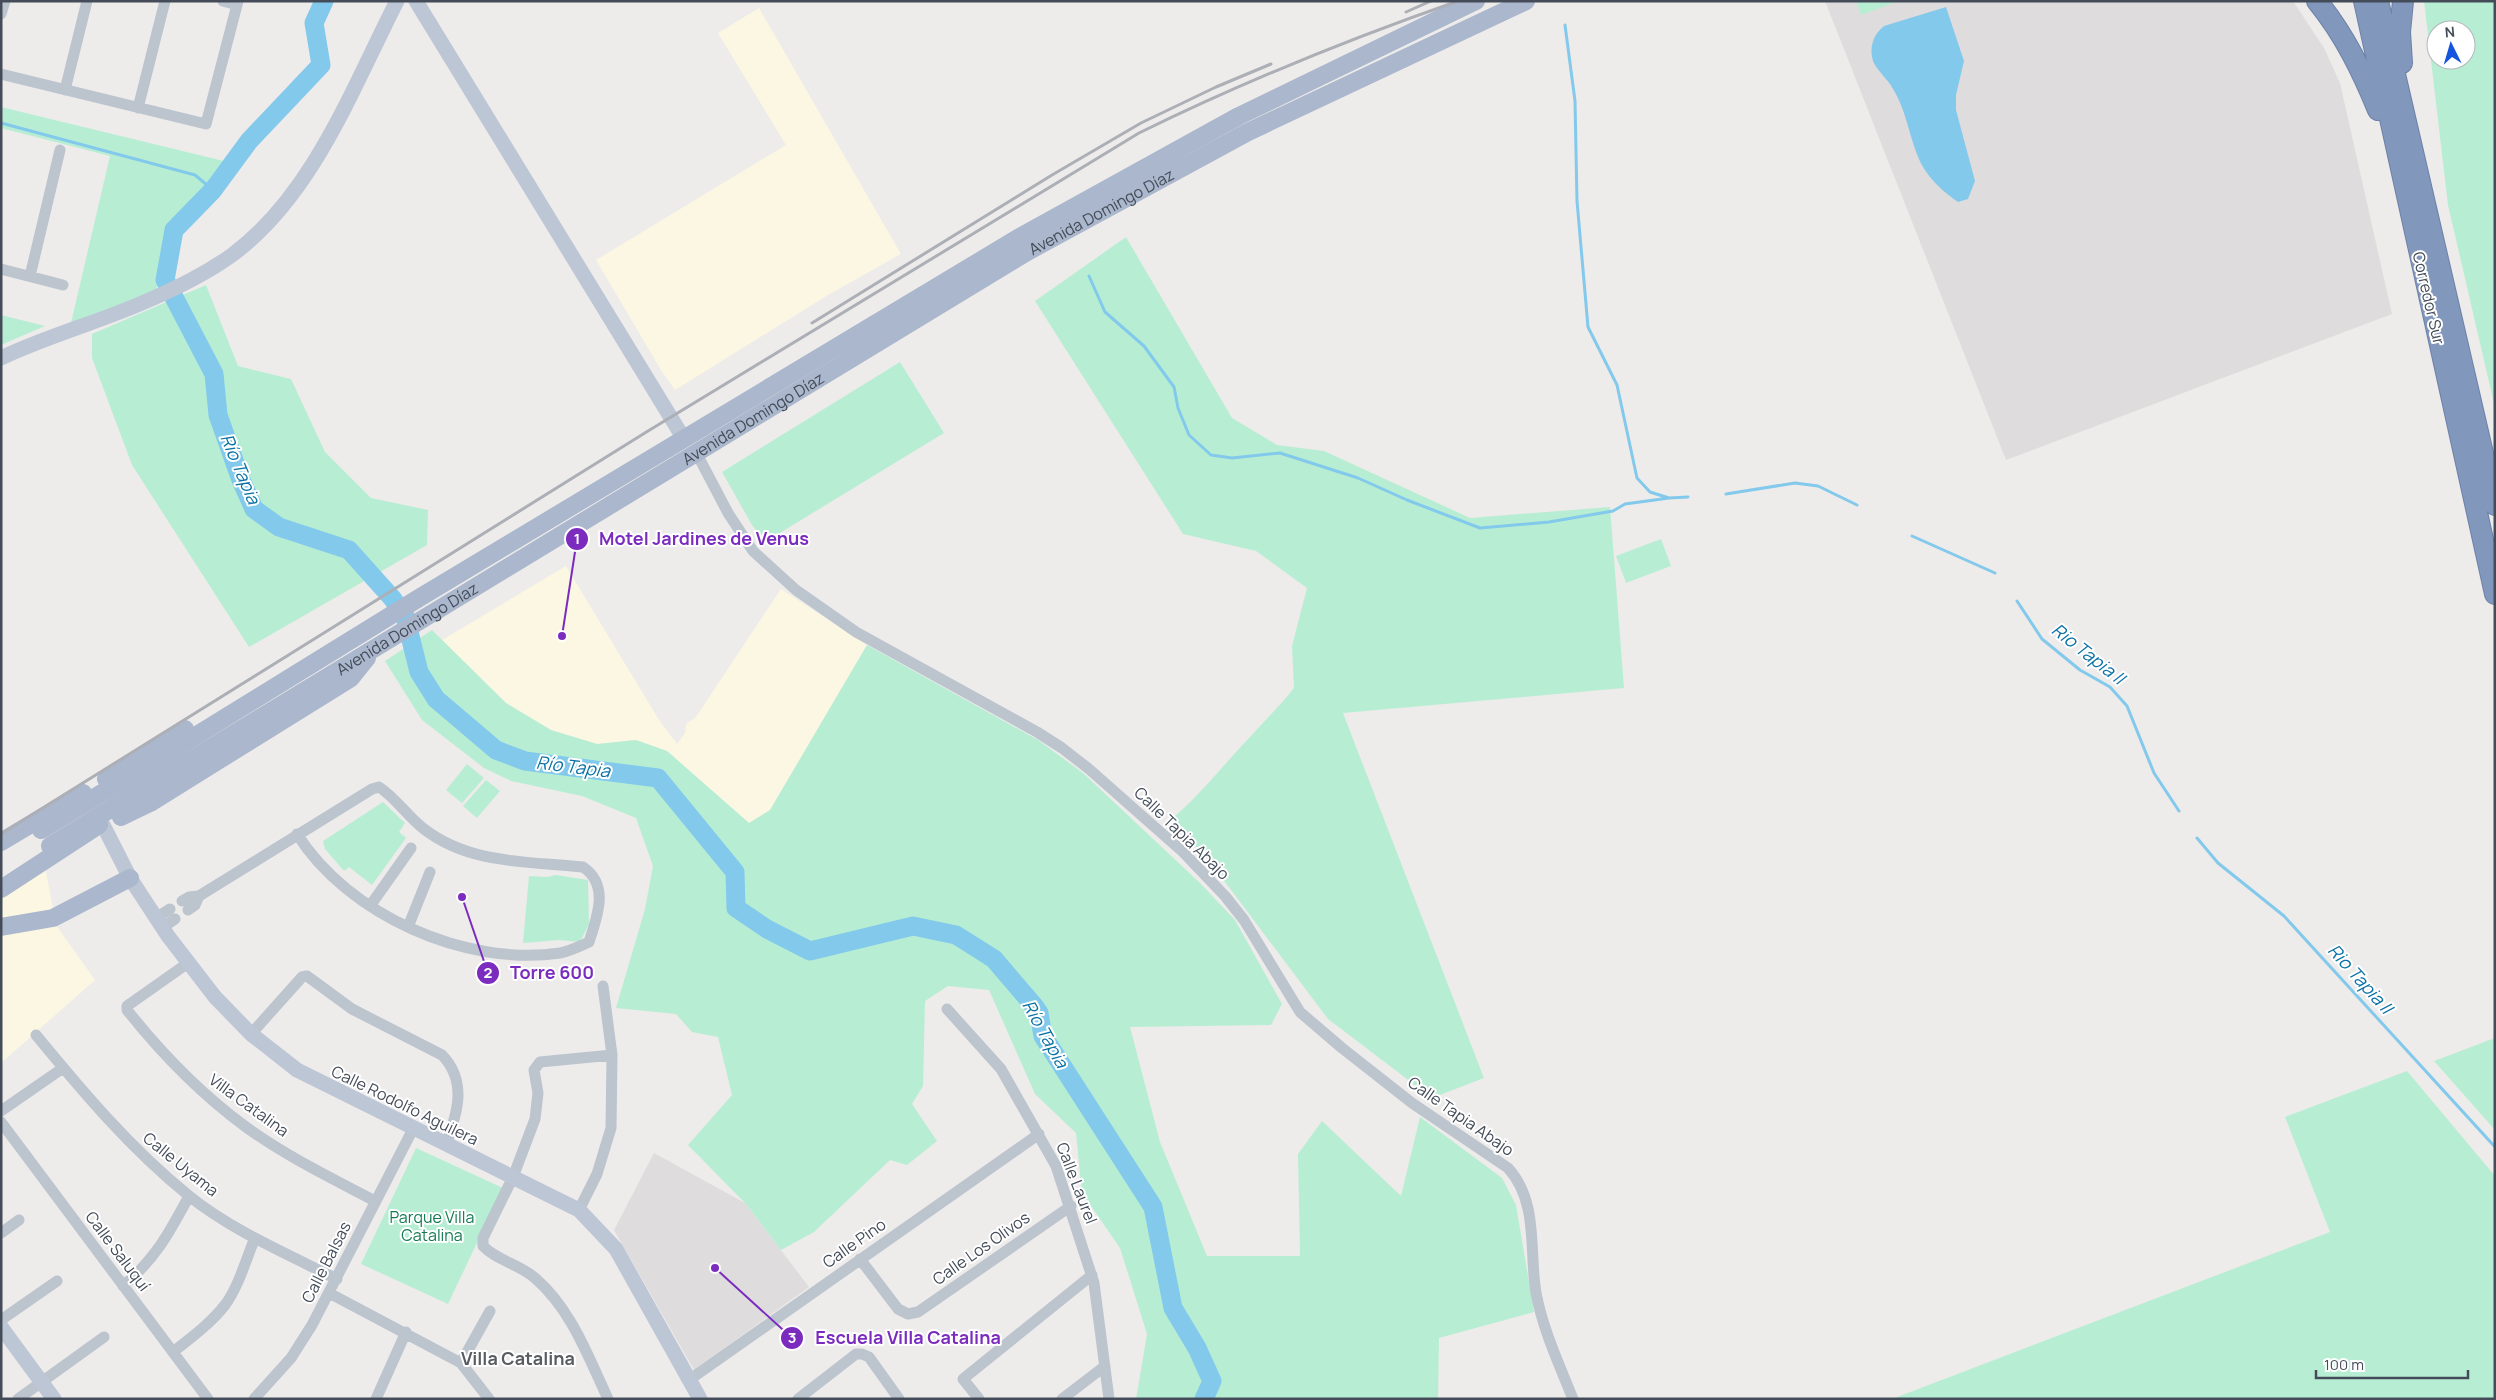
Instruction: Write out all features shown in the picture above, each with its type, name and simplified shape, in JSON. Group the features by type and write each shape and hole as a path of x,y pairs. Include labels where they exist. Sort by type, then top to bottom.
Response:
{"highway":[{"path":"2317,1 2331,18 2358,61 2406,154"},
{"name":"Corredor Sur","path":"2364,1 2406,154 2495,505"},
{"name":"Corredor Sur","path":"2378,1 2406,154 2495,594"},
{"path":"2403,1 2400,32 2406,154"}],"main road":[{"name":"Avenida Domingo Díaz","path":"1,854 419,598 1026,233 1239,116 1476,1"},
{"name":"Avenida Domingo Díaz","path":"1,877 428,614 696,454 1027,252 1248,132 1526,1"},
{"path":"106,779 323,643 370,629"},
{"path":"121,817 150,803 351,678 379,645"},
{"path":"1,842 82,793"},
{"path":"1,889 102,824"},
{"path":"1,927 29,924 53,918 130,878"}],"street":[{"path":"1,14 4,1"},
{"path":"65,90 87,1"},
{"path":"138,108 166,1"},
{"path":"1,74 206,124 238,3 223,1"},
{"path":"1,358 45,339 148,300 192,279 231,255 255,235 302,182 319,154 397,1"},
{"path":"416,1 684,439"},
{"path":"30,276 60,150"},
{"path":"1,269 63,285"},
{"name":"Calle Tapia Abajo","path":"696,454 728,513 753,551 773,570 841,622 1037,732 1090,769 1183,852 1224,896 1244,920 1300,1012 1412,1103 1508,1168 1518,1179 1527,1204 1531,1221 1536,1292 1542,1317 1573,1399"},
{"path":"106,779 114,781 125,793 125,810 116,821 102,824 93,822 82,810 82,793 94,781 106,779"},
{"path":"185,906 189,897 199,896 298,834 372,788 379,787 423,829 445,843 471,854 503,861 583,867 598,881 600,909 589,942 562,953 523,956 466,948 408,927 370,906 322,866 298,834"},
{"name":"Calle Rodolfo Aguilera","path":"102,824 130,878 159,923 215,997 251,1034 297,1070 579,1210 616,1248 700,1399"},
{"path":"370,906 411,848"},
{"path":"408,927 430,872"},
{"path":"159,923 172,914"},
{"name":"Villa Catalina","path":"188,963 127,1008 148,1036 180,1071 247,1128 317,1170 375,1201"},
{"path":"251,1034 302,977 307,976 352,1009 442,1055 449,1063 455,1075 459,1099 446,1145"},
{"path":"579,1210 597,1174 611,1128 612,1056 603,986"},
{"name":"Calle Laurel","path":"947,1009 1001,1069 1056,1166 1071,1206 1092,1275 1109,1399"},
{"name":"Calle Uyama","path":"36,1035 125,1140 189,1196 255,1238 337,1279"},
{"path":"608,1399 570,1320 550,1295 522,1268 489,1252 483,1246 483,1238 513,1177 535,1119 538,1093 534,1070 536,1066 540,1062 612,1056"},
{"path":"1,1111 64,1068"},
{"name":"Calle Saluquí","path":"1,1122 208,1399"},
{"name":"Calle Balsas","path":"254,1399 291,1358 337,1279 413,1129"},
{"name":"Calle Pino","path":"690,1380 1038,1134"},
{"path":"123,1286 145,1267 163,1243 189,1196"},
{"name":"Calle Los Olivos","path":"860,1259 898,1309 908,1314 918,1312 1071,1206"},
{"path":"1,1233 19,1220"},
{"path":"173,1352 200,1331 225,1304 241,1273 255,1238"},
{"path":"979,1399 963,1379 1092,1275"},
{"path":"1,1320 57,1281"},
{"path":"329,1293 406,1332 460,1363 489,1399"},
{"path":"460,1363 490,1311"},
{"path":"1,1327 54,1399"},
{"path":"377,1398 406,1332"},
{"path":"18,1399 104,1337"},
{"path":"798,1399 856,1354 869,1357 899,1399"},
{"path":"1062,1399 1105,1366"}],"shaded area":[{"path":"1825,1 2293,1 2324,48 2340,83 2392,314 2006,460"},
{"path":"759,8 901,254 828,295 675,390 661,370 596,260 786,145 718,33"},
{"path":"566,566 659,720 677,744 685,733 686,724 696,717 781,589 867,645 770,810 749,823 667,751 636,740 597,744 551,730 506,703 442,640"},
{"path":"44,861 56,925 95,980 1,1063 1,883"},
{"path":"654,1153 745,1203 809,1287 694,1370 614,1230"}],"green space":[{"path":"1856,1 1899,1 1861,15"},
{"path":"2424,1 2495,1 2495,408 2448,205 2432,70 2476,70 2476,20 2426,20"},
{"path":"1,107 228,162 169,237 156,291 71,323 110,156 1,128"},
{"path":"1126,237 1232,418 1277,445 1324,451 1470,518 1610,507 1624,688 1343,713 1484,1078 1432,1098 1328,1019 1204,854 1169,821 1201,791 1294,688 1292,646 1307,588 1256,551 1183,534 1035,301"},
{"path":"206,285 238,366 291,379 325,452 371,498 428,510 427,545 249,647 132,465 92,358 92,334"},
{"path":"1,315 45,326 1,345"},
{"path":"900,362 944,433 765,542 752,525 722,472"},
{"path":"1661,539 1671,566 1626,583 1616,556"},
{"path":"432,630 506,703 551,730 597,744 636,740 667,751 749,823 770,810 867,645 1038,740 1083,773 1201,884 1235,920 1282,1004 1271,1025 1130,1027 1160,1142 1207,1256 1300,1256 1298,1154 1322,1121 1401,1196 1420,1117 1502,1178 1516,1205 1534,1312 1439,1338 1438,1399 1136,1399 1147,1334 1120,1248 1082,1193 1076,1133 1035,1094 989,990 948,986 925,1001 923,1086 912,1104 937,1141 907,1165 890,1160 814,1232 781,1250 745,1203 688,1145 732,1095 718,1037 692,1032 676,1014 616,1008 645,909 653,866 636,818 582,796 511,781 484,768 422,720 385,661"},
{"path":"467,764 484,778 462,803 446,790"},
{"path":"486,780 500,791 477,818 463,806"},
{"path":"383,802 405,823 399,832 406,838 372,885 349,867 344,871 325,849 323,841"},
{"path":"556,875 588,880 589,924 580,942 559,940 523,943 529,876 547,877"},
{"path":"2495,1038 2495,1130 2434,1061"},
{"path":"2407,1071 2495,1176 2495,1399 1892,1399 2330,1232 2285,1117"},
{"name":"Parque Villa Catalina","path":"416,1148 503,1188 448,1304 361,1264"}],"water":[{"path":"1946,7 1964,61 1956,95 1956,110 1975,181 1968,199 1958,202 1930,178 1923,167 1898,98 1891,85 1875,65 1871,51 1877,33 1884,26"}],"waterway":[{"name":"Río Tapia","path":"324,1 314,23 321,65 249,141 213,190 174,230 165,280 214,374 218,415 241,480 254,509 279,527 349,550 392,598 405,616 419,672 436,699 496,750 525,761 658,778 735,872 736,908 767,929 810,951 913,926 956,935 994,959 1039,1013 1043,1036 1153,1207 1173,1308 1197,1348 1212,1381 1204,1399"},
{"path":"1565,25 1575,101 1577,201 1588,327 1617,385 1637,478 1650,492 1669,498 1688,497"},
{"path":"1,123 195,175 213,190"},
{"path":"1089,276 1105,312 1144,346 1174,387 1178,408 1189,435 1211,455 1232,458 1280,453 1358,478 1407,500 1480,528 1549,522 1613,511 1625,504 1669,498"},
{"name":"Rio Tapia II","path":"1726,494 1795,483 1818,486 1857,505"},
{"name":"Rio Tapia II","path":"1912,536 1995,573"},
{"name":"Rio Tapia II","path":"2017,601 2042,639 2080,670 2110,687 2127,706 2154,773 2179,811"},
{"name":"Rio Tapia II","path":"2197,838 2218,863 2284,916 2495,1147"}],"railway":[{"path":"1406,12 1431,1"},
{"path":"1,834 648,431 1139,133 1217,96 1297,62 1377,30 1458,1"},
{"path":"812,323 1052,175 1141,123 1216,87 1271,64"}],"place":[{"name":"Motel Jardines de Venus","path":"562,636"},
{"name":"Torre 600","path":"462,897"},
{"name":"Escuela Villa Catalina","path":"715,1268"}],"district":[{"name":"Villa Catalina","path":"518,1359"}]}
